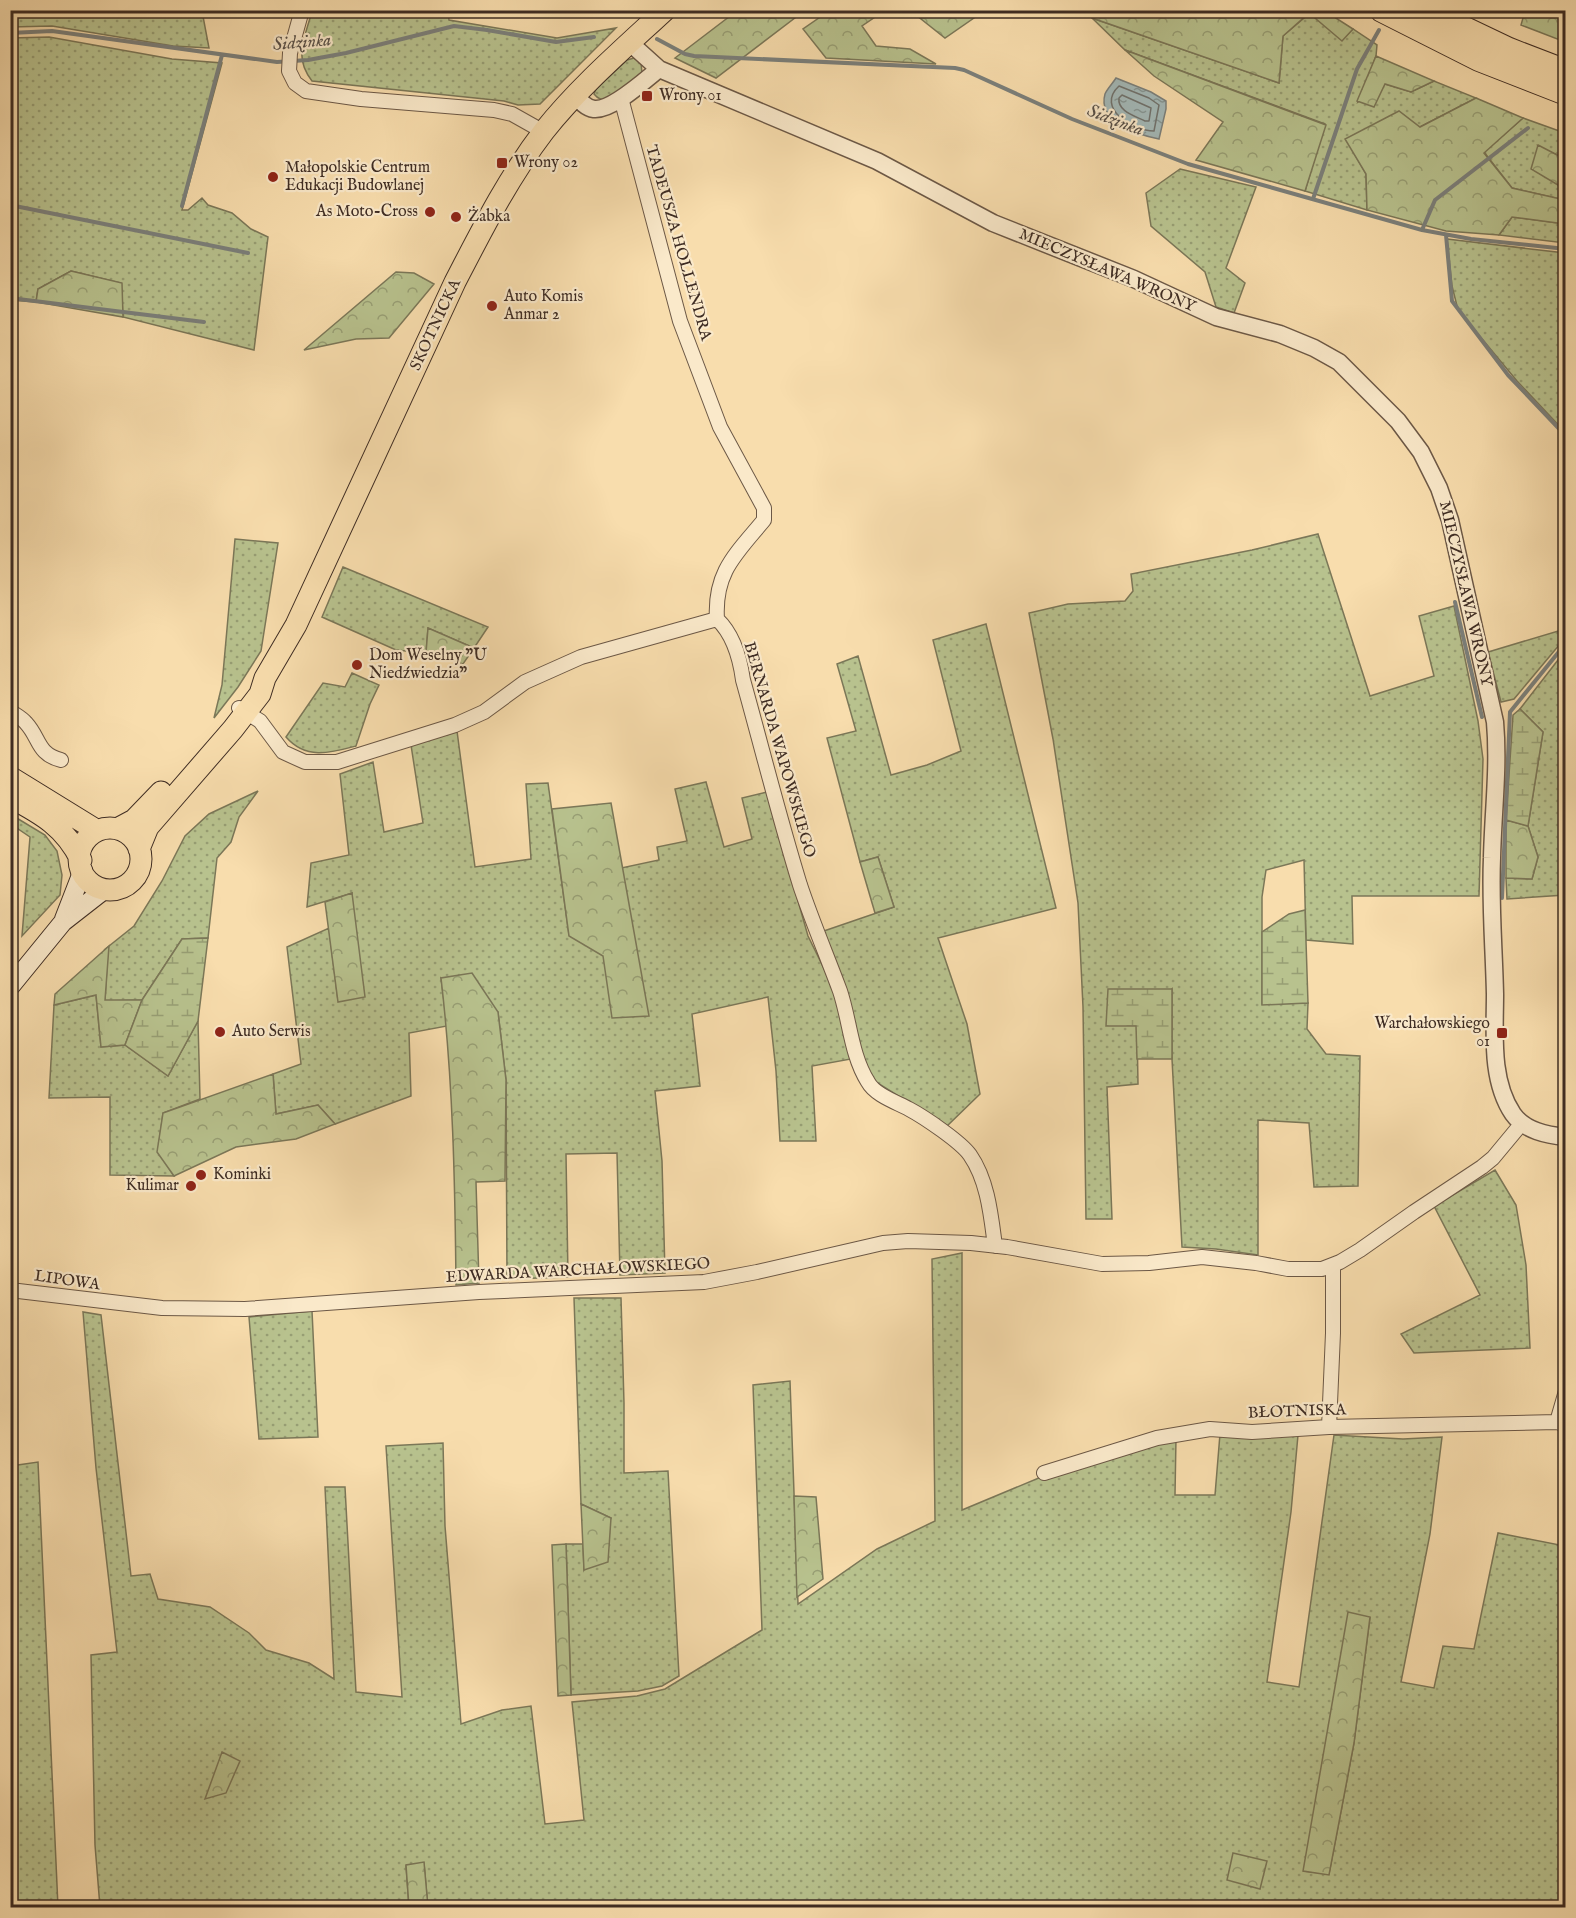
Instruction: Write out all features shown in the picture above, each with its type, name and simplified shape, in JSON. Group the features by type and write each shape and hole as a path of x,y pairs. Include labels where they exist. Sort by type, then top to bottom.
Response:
{"highway":[{"path":"1382,10 1479,58 1566,93"},
{"path":"1425,10 1499,45 1566,72"}],"main road":[{"name":"SKOTNICKA","path":"194,766 242,710 249,690 265,678 296,625 455,282 512,178 544,132 575,95 665,10"},
{"path":"63,922 82,865 82,846 85,840 96,830 118,828 134,820 194,766"},
{"path":"10,797 38,812 71,841 86,878 91,883 104,890 117,890 132,882 139,867 139,849 148,827 194,766"},
{"path":"10,777 96,830"},
{"path":"118,828 131,837 139,849"},
{"path":"10,987 63,922 104,890"}],"street":[{"path":"302,10 290,53 289,71 300,88 314,93 494,110 512,114 544,132"},
{"name":"MIECZYSŁAWA WRONY","path":"629,42 659,69 877,160 993,224 1134,279 1216,317 1280,334 1314,348 1339,362 1398,421 1420,452 1439,488 1450,520 1495,722 1498,753 1491,859 1496,1061 1506,1101 1522,1123"},
{"path":"575,95 583,105 593,110 611,105 659,69"},
{"name":"TADEUSZA HOLLENDRA","path":"621,98 680,321 720,427 764,508 764,520 732,559 721,577 716,603 717,619"},
{"path":"242,710 261,722 283,752 305,762 337,762 456,725 484,711 525,682 581,657 717,619"},
{"name":"BERNARDA WAPOWSKIEGO","path":"717,619 726,627 740,662 743,680 800,884 816,933 840,993 858,1062 868,1084 921,1116 970,1155 983,1182 995,1246"},
{"path":"10,711 25,721 35,735 40,748 51,757 61,760"},
{"path":"1522,1123 1536,1131 1566,1137"},
{"name":"EDWARDA WARCHAŁOWSKIEGO","path":"119,1305 234,1309 479,1292 704,1282 884,1243 908,1241 995,1246 1102,1264 1149,1263 1202,1257 1288,1269 1322,1269 1360,1250 1482,1167 1493,1158 1522,1123"},
{"path":"1329,1427 1333,1265"},
{"name":"LIPOWA","path":"10,1290 119,1305"},
{"name":"BŁOTNISKA","path":"1044,1473 1157,1438 1210,1429 1252,1432 1329,1427 1562,1424 1566,1391"}],"green space":[{"path":"738,10 804,11 716,78 675,58"},
{"path":"10,11 202,11 209,48 173,46 52,26 11,27"},
{"path":"312,11 448,11 449,20 557,38 616,28 540,104 518,105 504,101 312,81 303,64 302,47"},
{"path":"829,11 884,11 862,26 876,46 910,49 936,64 826,58 803,29"},
{"path":"911,11 984,11 945,38"},
{"path":"1086,11 1325,11 1353,29 1342,41 1309,13 1283,36 1279,83 1092,18"},
{"path":"1525,11 1565,11 1565,42 1521,25"},
{"path":"1310,13 1342,40 1353,29 1377,45 1376,56 1358,102 1385,84 1411,92 1434,81 1476,98 1420,127 1346,139 1366,174 1367,210 1305,191 1325,124 1125,50 1092,18 1279,83 1283,36"},
{"path":"49,37 172,59 222,63 182,210 188,210 202,198 208,205 232,213 251,229 268,237 254,350 123,317 121,283 71,271 38,289 36,302 11,300 11,38"},
{"path":"1125,50 1326,125 1305,191 1196,160 1223,122 1154,76"},
{"path":"1376,56 1434,81 1411,92 1385,84 1374,107 1357,101"},
{"path":"634,58 641,62 642,74 608,99 595,96 596,89 627,60"},
{"path":"1476,98 1523,118 1484,153 1512,188 1565,200 1565,224 1512,217 1499,235 1446,231 1367,210 1366,174 1345,139 1399,111 1420,127"},
{"path":"1523,118 1565,133 1565,159 1538,146 1563,188 1565,180 1565,200 1512,188 1484,152"},
{"path":"1538,145 1565,159 1563,188 1531,169"},
{"path":"1180,169 1256,187 1226,268 1245,283 1234,313 1216,307 1205,272 1151,226 1146,193"},
{"path":"1512,217 1565,224 1565,243 1499,235"},
{"path":"1447,239 1565,253 1565,432 1517,381 1458,310 1452,286"},
{"path":"71,271 122,283 123,317 36,302 38,289"},
{"path":"396,272 414,273 434,284 389,338 356,339 304,350"},
{"path":"1318,534 1370,696 1434,676 1419,616 1454,606 1478,721 1483,759 1479,896 1352,896 1353,944 1306,940 1304,860 1266,870 1262,897 1262,1004 1308,1003 1307,1029 1326,1054 1360,1056 1358,1186 1314,1187 1309,1123 1258,1120 1258,1255 1182,1247 1172,1059 1172,989 1137,1026 1138,1084 1107,1087 1112,1219 1086,1219 1083,1007 1078,903 1053,739 1029,613 1068,604 1125,601 1133,591 1131,574 1252,550"},
{"path":"235,539 278,543 261,651 238,687 214,718 222,685"},
{"path":"343,567 488,627 474,648 428,628 426,653 396,650 322,617"},
{"path":"986,624 1056,908 938,938 967,1024 980,1094 947,1126 871,1079 818,933 894,907 878,857 860,862 827,738 856,731 837,664 858,656 891,775 927,765 961,751 933,640"},
{"path":"428,628 474,648 463,664 426,653"},
{"path":"1565,629 1565,638 1514,699 1501,702 1488,652"},
{"path":"1565,651 1565,895 1507,899 1506,878 1532,879 1538,857 1528,826 1543,732 1520,709"},
{"path":"352,673 379,685 356,746 337,751 310,752 286,737 323,683 345,687"},
{"path":"1520,709 1543,732 1528,826 1506,820 1513,715"},
{"path":"457,731 475,867 531,859 526,784 548,783 569,935 637,952 621,868 659,860 657,847 687,841 675,789 706,782 724,847 752,839 742,798 767,792 808,936 836,993 851,1059 812,1066 816,1141 780,1141 776,1071 768,997 692,1014 700,1086 655,1091 662,1161 665,1273 620,1275 617,1153 566,1154 568,1277 507,1279 506,1080 498,1012 441,978 447,1026 409,1033 411,1096 335,1124 318,1105 276,1114 273,1074 301,1064 287,947 329,928 338,1001 352,893 307,907 311,863 349,855 340,774 373,762 384,832 423,823 411,745"},
{"path":"258,791 239,817 231,842 217,858 208,938 182,939 142,1000 105,1001 108,947 104,950 134,926 162,881 185,836 209,814"},
{"path":"611,803 649,1016 612,1018 603,956 569,936 552,809"},
{"path":"10,814 45,835 57,851 62,875 60,895 22,936 30,837 11,824"},
{"path":"1506,820 1528,826 1538,857 1532,879 1506,878"},
{"path":"878,857 894,907 875,913 860,862"},
{"path":"352,893 365,997 338,1002 325,902"},
{"path":"1305,910 1308,1003 1262,1005 1262,932 1289,914"},
{"path":"208,938 198,1021 168,1076 125,1045 142,1000 182,939"},
{"path":"109,946 105,1000 142,1000 125,1045 101,1047 96,995 54,1005 55,994"},
{"path":"472,973 498,1012 506,1080 505,1181 476,1182 479,1283 456,1285 451,1093 441,978"},
{"path":"1108,989 1172,989 1172,1059 1137,1059 1136,1026 1106,1026"},
{"path":"96,995 101,1047 125,1045 168,1076 198,1021 200,1099 163,1113 158,1151 174,1176 110,1175 110,1097 49,1098 54,1005"},
{"path":"273,1074 276,1114 318,1105 335,1124 296,1139 236,1147 174,1176 157,1152 163,1113"},
{"path":"1495,1170 1516,1205 1526,1265 1530,1348 1414,1353 1401,1334 1480,1295 1434,1206"},
{"path":"962,1253 962,1510 1046,1475 1176,1438 1175,1495 1215,1495 1220,1434 1298,1435 1291,1512 1267,1682 1299,1687 1334,1435 1403,1439 1442,1437 1430,1534 1401,1682 1434,1688 1443,1646 1474,1649 1498,1533 1565,1546 1565,1907 428,1908 424,1863 406,1866 409,1907 100,1907 95,1845 91,1655 117,1652 96,1468 83,1312 101,1315 131,1576 150,1574 158,1599 210,1607 249,1633 266,1650 309,1663 334,1679 325,1487 345,1487 356,1692 402,1697 386,1446 443,1443 445,1526 461,1724 502,1710 531,1706 545,1824 584,1820 572,1702 637,1696 665,1689 762,1630 753,1385 790,1381 798,1604 877,1549 935,1521 932,1259","holes":["1370,1617 1354,1743 1329,1874 1304,1871"]},
{"path":"574,1298 621,1298 624,1473 668,1471 679,1676 662,1686 638,1691 571,1695 566,1544 583,1544 584,1570 611,1518 581,1504"},
{"path":"312,1311 318,1437 259,1439 249,1317"},
{"path":"38,1462 58,1907 11,1907 11,1466"},
{"path":"794,1496 816,1497 823,1579 797,1597"},
{"path":"581,1504 611,1518 608,1562 584,1570"},
{"path":"566,1544 571,1695 558,1696 552,1545"},
{"path":"1348,1612 1370,1617 1354,1743 1329,1875 1303,1871"},
{"path":"222,1752 240,1761 226,1793 205,1799"},
{"path":"1233,1853 1267,1861 1260,1889 1227,1880"},
{"path":"424,1862 428,1907 409,1907 406,1865"}],"water":[{"path":"1116,78 1151,92 1166,101 1159,139 1122,126 1107,112 1104,104 1105,94"}],"waterway":[{"name":"Sidzinka","path":"10,33 52,31 277,62 308,60 346,53 454,26 556,42 594,37"},
{"path":"1313,199 1357,69 1379,30"},
{"name":"Sidzinka","path":"657,39 685,54 694,56 964,70 1072,119 1188,164 1422,230 1471,239 1566,249"},
{"path":"182,206 222,55"},
{"path":"1422,230 1435,200 1528,128"},
{"path":"10,205 248,253"},
{"path":"1446,235 1452,301 1508,375 1566,436"},
{"path":"10,298 204,322"},
{"path":"1455,602 1482,717"},
{"path":"1502,898 1510,712 1566,643"}],"place":[{"name":"Wrony 01","path":"647,96"},
{"name":"Wrony 02","path":"502,163"},
{"name":"Małopolskie Centrum Edukacji Budowlanej","path":"273,177"},
{"name":"As Moto-Cross","path":"430,212"},
{"name":"Żabka","path":"456,217"},
{"name":"Auto Komis Anmar 2","path":"492,306"},
{"name":"Dom Weselny \"U Niedźwiedzia\"","path":"357,665"},
{"name":"Auto Serwis","path":"220,1032"},
{"name":"Warchałowskiego 01","path":"1502,1033"},
{"name":"Kominki","path":"201,1175"},
{"name":"Kulimar","path":"191,1186"}]}
